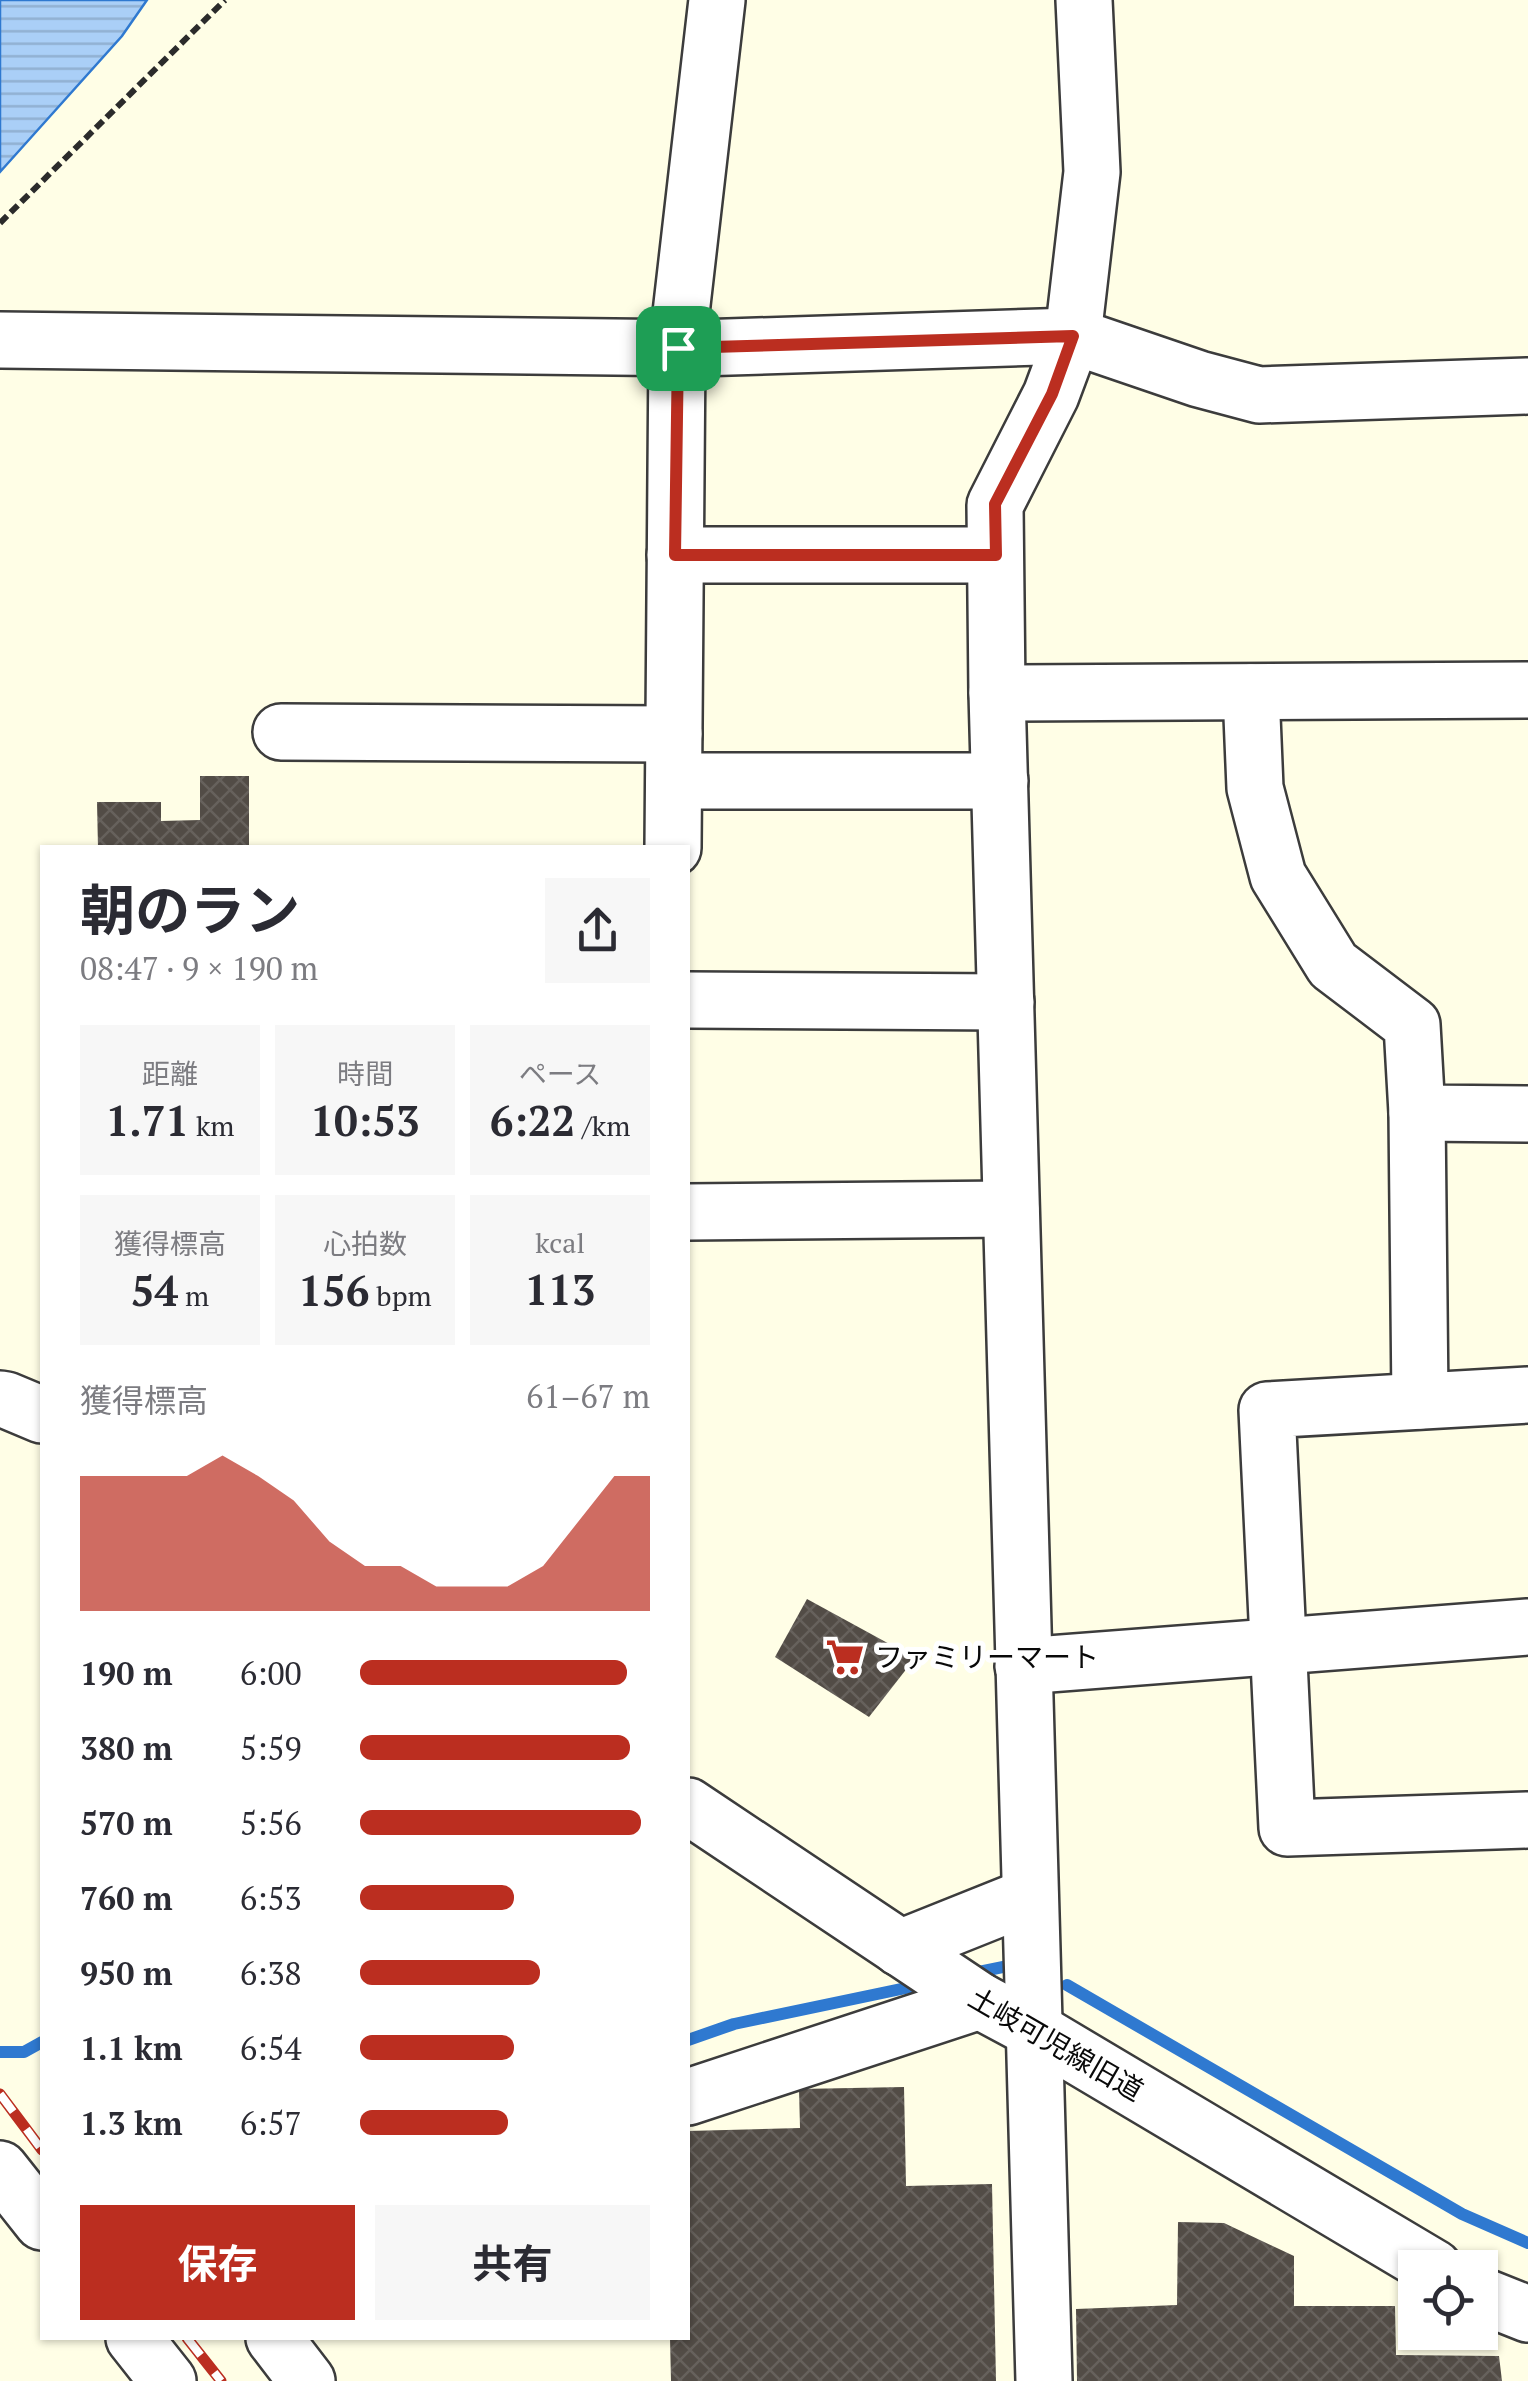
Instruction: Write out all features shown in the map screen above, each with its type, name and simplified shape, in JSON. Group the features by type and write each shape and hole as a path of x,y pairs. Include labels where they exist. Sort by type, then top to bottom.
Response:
{"street":[{"path":"673,845 678,348 717,0"},
{"path":"1044,2381 995,504 1052,394 1073,336 1092,172 1084,0"},
{"path":"0,340 678,348 1073,336 1199,379 1259,394 1528,386"},
{"path":"675,555 996,555"},
{"path":"997,693 1528,690"},
{"path":"1251,692 1255,788 1278,876 1333,965 1412,1025 1417,1112 1420,1401"},
{"path":"281,732 1000,781"},
{"path":"690,1000 1006,1002"},
{"path":"1417,1112 1528,1114"},
{"path":"690,1212 1012,1209"},
{"path":"1528,1395 1267,1410 1287,1828 1528,1820"},
{"path":"0,1400 40,1414"},
{"path":"1024,1666 1528,1627"},
{"name":"土岐可児線旧道","path":"690,1807 980,2001 1404,2250"},
{"path":"910,1954 1030,1896"},
{"path":"690,2096 980,2001"},
{"path":"0,2169 40,2219"},
{"path":"1498,2302 1528,2314"},
{"path":"136,2340 168,2381"},
{"path":"276,2340 307,2381"}],"path":[{"path":"0,223 225,0"}],"water":[{"path":"0,0 147,0 122,36 0,172"}],"building":[{"path":"200,776 249,776 249,845 98,845 97,802 161,802 161,821 200,820"},
{"name":"ファミリーマート","path":"807,1599 915,1658 869,1717 775,1657"},
{"path":"904,2087 906,2186 992,2184 996,2381 671,2381 670,2340 690,2340 690,2131 800,2128 799,2089"},
{"path":"1178,2222 1224,2223 1294,2256 1294,2306 1395,2306 1396,2355 1499,2356 1502,2381 1077,2381 1076,2309 1177,2305"}],"waterway":[{"path":"969,1974 1018,1964"},
{"path":"690,2039 734,2024 925,1984"},
{"path":"1067,1985 1462,2214 1528,2243"},
{"path":"0,2052 24,2052 40,2043"}],"railway":[{"path":"0,2094 40,2147"},
{"path":"189,2340 221,2381"}],"place":[{"name":"ファミリーマート","path":"845,1657"}],"route":[{"path":"1073,336 1052,394 995,504 996,555 675,555 678,348 1073,336"}]}
